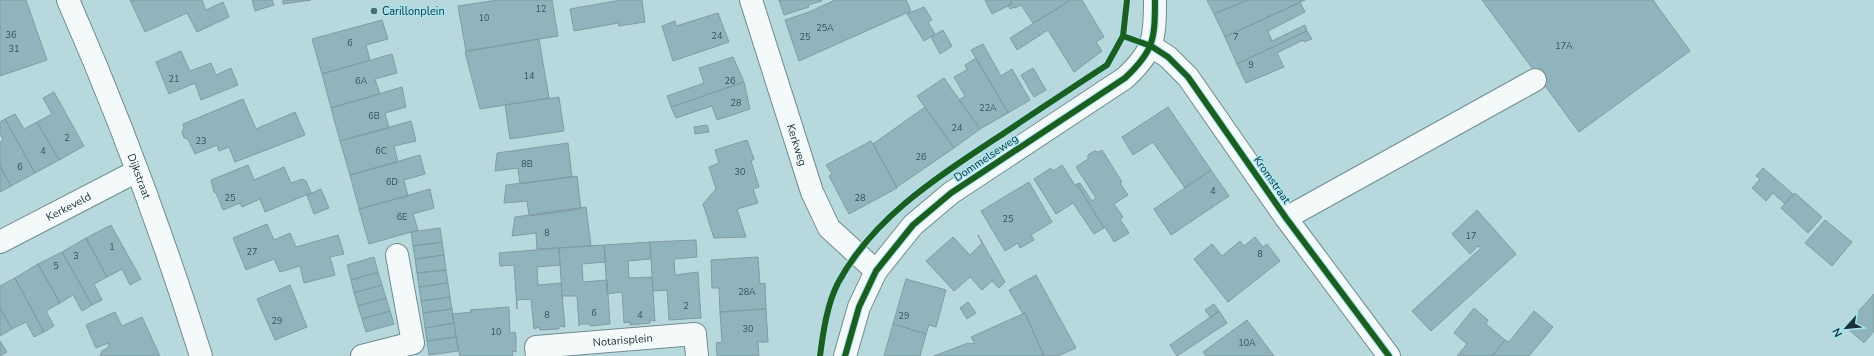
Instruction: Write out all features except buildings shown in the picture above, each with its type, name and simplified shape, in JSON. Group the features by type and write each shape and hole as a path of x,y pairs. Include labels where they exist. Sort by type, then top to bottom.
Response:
{"street":[{"name":"Dijkstraat","path":"68,0 94,58 137,171 174,273 201,356"},
{"name":"Kerkweg","path":"751,0 816,199 829,228 876,271"},
{"name":"Dommelseweg","path":"845,356 859,307 876,271 913,225 951,193 1125,78 1141,63 1151,46 1155,23 1155,0"},
{"name":"Kromstraat","path":"1151,46 1168,57 1188,77 1286,218 1389,356"},
{"path":"1286,218 1535,80"},
{"name":"Kerkeveld","path":"0,242 137,171"},
{"path":"362,356 413,343 397,254"},
{"name":"Notarisplein","path":"537,356 536,347 696,334 697,356"}],"cycle path":[{"path":"820,356 826,319 834,291 852,260 869,239 908,201 950,169 1107,65 1123,36 1127,0"},
{"path":"845,356 859,307 876,271 913,225 951,193 1125,78 1142,60 1151,44 1154,25 1155,0"},
{"path":"1123,36 1151,46 1168,57 1188,77 1286,218 1389,356"}],"place":[{"name":"Carillonplein","path":"374,11"}]}
